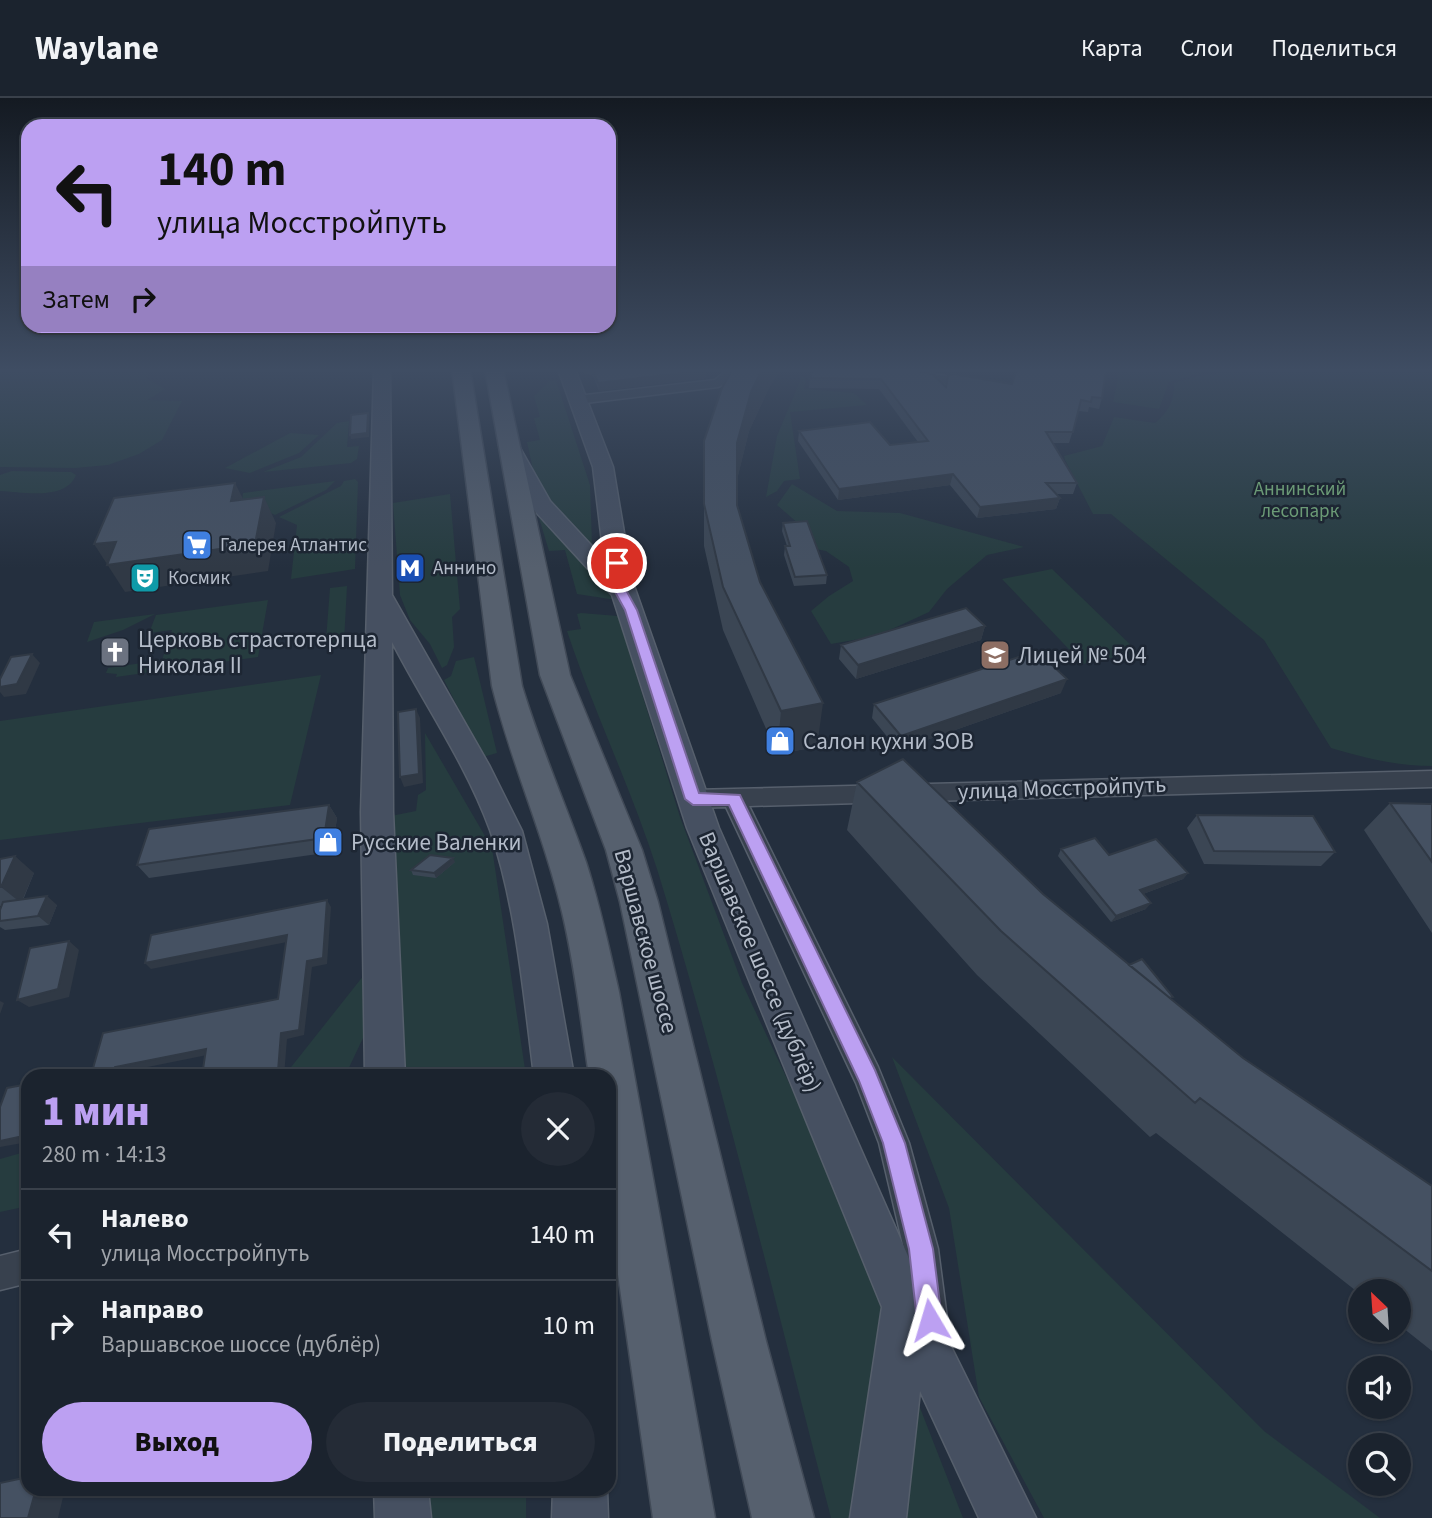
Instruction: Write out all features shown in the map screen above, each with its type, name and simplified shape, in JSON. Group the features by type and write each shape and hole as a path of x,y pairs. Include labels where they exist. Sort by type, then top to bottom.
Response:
{"main road":[{"path":"381,435 377,813 385,1069"},
{"path":"470,435 499,649 507,686 582,913 611,1069"},
{"name":"Варшавское шоссе","path":"507,435 555,675 624,850 639,902 739,1341 783,1518"},
{"name":"Варшавское шоссе (дублёр)","path":"591,435 606,482 620,590 631,610 693,799 906,1307 1008,1518"},
{"path":"509,445 526,481 542,505 620,590"},
{"path":"379,590 401,639 503,822 519,872 537,960 553,1069"},
{"path":"616,1102 684,1518"},
{"path":"878,1518 906,1307"},
{"path":"401,1496 403,1518"},
{"path":"580,1496 580,1518"}],"street":[{"name":"улица Мосстройпуть","path":"693,799 859,797 1137,785 1432,779"},
{"path":"734,799 868,1077 894,1143 921,1249 936,1367"},
{"path":"0,1273 21,1268"}],"green space":[{"path":"0,435 164,435 162,440 139,454 108,465 75,468 0,467"},
{"path":"286,435 319,435 299,453 250,473 225,468"},
{"path":"324,435 348,435 347,447 359,446 357,459 351,463 263,472 301,457"},
{"path":"539,435 574,435 590,485 592,544 546,495 534,474 527,442 540,440"},
{"path":"793,435 800,479 784,481 777,491 766,497 777,436"},
{"name":"Аннинский лесопарк","path":"1106,435 1432,435 1432,766 1381,761 1331,748 1264,640 1111,514 1093,514 1064,456 1102,446"},
{"path":"12,471 71,472 76,475 63,489 53,492 0,491 0,475"},
{"path":"355,479 358,482 355,569 291,579 297,525 279,517 341,486 344,481"},
{"path":"335,481 326,490 275,515 242,501 243,493"},
{"path":"792,484 837,511 900,513 1024,547 987,555 947,589 929,612 877,636 831,644 811,611 853,581 849,567 826,551 794,545 807,531 777,505"},
{"path":"450,494 460,609 452,617 454,647 447,665 442,668 430,644 410,620 400,595 393,503"},
{"path":"537,511 613,592 616,600 577,594 565,550 549,551"},
{"path":"1052,569 1138,652 1083,664 1002,579"},
{"path":"347,586 344,642 333,644 333,639 326,640 330,588"},
{"path":"268,600 258,657 116,677 117,674 106,673 108,668 162,660 172,630 149,633 156,615"},
{"path":"155,614 123,630 87,642 94,622"},
{"path":"577,614 618,616 680,817 742,983 891,1300 860,1518 831,1518 748,1193 681,949 647,839 567,631 581,629"},
{"path":"474,657 497,753 483,757 444,680 451,676 456,661"},
{"path":"321,675 290,805 0,840 0,721"},
{"path":"425,733 492,848 525,1069 398,1069 386,817 416,811 418,795 426,790"},
{"path":"364,975 363,1038 348,1069 290,1069"},
{"path":"892,1057 1264,1431 1380,1518 1044,1518 979,1397 949,1208"},
{"path":"21,1153 21,1208 0,1212 0,1159"},
{"path":"915,1395 963,1518 906,1518"},
{"path":"421,1496 526,1496 526,1518 423,1518"}],"building":[{"path":"706,435 739,435 737,505 760,582 823,703 781,711 723,587 704,504"},
{"path":"802,435 882,435 890,445 928,441 924,435 1048,435 1077,483 1046,483 1060,498 980,507 953,474 839,489"},
{"path":"235,483 231,501 264,497 255,544 107,565 116,542 94,544 114,498"},
{"path":"807,521 827,575 795,577 785,546 790,546 783,523"},
{"path":"966,608 985,626 858,665 841,645"},
{"path":"1037,651 1067,679 901,736 874,704"},
{"path":"32,654 17,684 0,687 0,679 11,657"},
{"path":"416,709 419,774 400,777 398,712"},
{"path":"903,759 1043,894 1243,1058 1432,1186 1432,1271 1200,1098 1195,1103 1001,931 857,782"},
{"path":"1390,803 1432,804 1432,862"},
{"path":"329,805 324,838 137,865 149,829"},
{"path":"1197,815 1313,816 1335,852 1214,851"},
{"path":"1095,838 1109,855 1156,839 1188,873 1140,890 1151,903 1116,916 1061,849"},
{"path":"430,855 453,858 434,873 411,870"},
{"path":"15,856 1,887 0,887 0,859"},
{"path":"47,896 38,916 0,921 3,902"},
{"path":"327,900 323,958 307,961 299,1030 281,1033 278,1069 203,1069 206,1049 115,1069 93,1069 103,1033 278,999 287,935 145,963 151,935"},
{"path":"69,941 58,989 17,1000 30,948"},
{"path":"1142,959 1173,997 1170,998 1129,965"},
{"path":"21,1085 21,1136 0,1141 0,1107 7,1088"},
{"path":"21,1478 21,1496 34,1496 28,1518 0,1518 0,1483"}],"place":[{"name":"Галерея Атлантис","path":"197,545"},
{"name":"Аннино","path":"410,568"},
{"name":"Космик","path":"145,578"},
{"name":"Церковь страстотерпца Николая II","path":"115,652"},
{"name":"Лицей № 504","path":"995,655"},
{"name":"Салон кухни ЗОВ","path":"780,741"},
{"name":"Русские Валенки","path":"328,842"}],"route":[{"path":"617,563 620,590 631,610 693,799 734,799 868,1077 894,1143 909,1195 921,1249 930,1320"}]}
